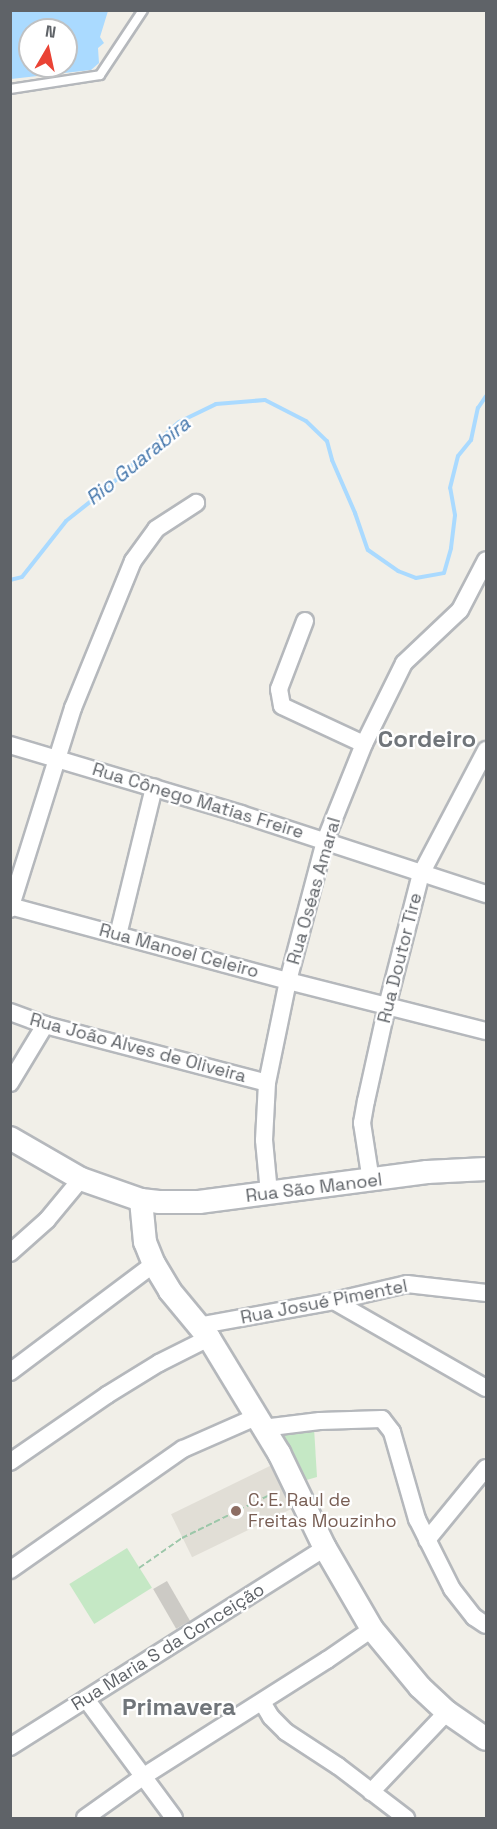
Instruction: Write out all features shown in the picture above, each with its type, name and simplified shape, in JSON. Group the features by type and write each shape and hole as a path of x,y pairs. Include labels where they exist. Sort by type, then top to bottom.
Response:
{"main road":[{"name":"Rua São Manoel","path":"10,1138 81,1179 141,1200 199,1202 428,1172 486,1169"},
{"path":"141,1200 145,1242 154,1264 203,1332 260,1422 295,1482 325,1548 372,1629 396,1661 447,1712 486,1739"}],"street":[{"path":"11,907 57,757 94,650 133,561 156,530 196,502"},
{"name":"Rua Oséas Amaral","path":"269,1193 264,1140 267,1083 288,981 325,841 364,744 404,663 481,590 486,560"},
{"path":"305,621 279,689 282,706 364,744"},
{"name":"Rua Cônego Matias Freire","path":"10,745 154,787 486,894"},
{"name":"Rua Doutor Tire","path":"371,1181 362,1123 387,1006 421,874 485,754"},
{"path":"118,934 154,787"},
{"name":"Rua Manoel Celeiro","path":"11,907 486,1031"},
{"name":"Rua João Alves de Oliveira","path":"10,1012 45,1025 267,1083"},
{"path":"10,1083 45,1025"},
{"path":"10,1253 47,1220 81,1179"},
{"path":"10,1372 154,1264"},
{"name":"Rua Josué Pimentel","path":"10,1462 203,1332 407,1284 486,1293"},
{"path":"334,1301 486,1388"},
{"path":"10,1570 183,1449 260,1422 382,1419 392,1432 417,1519 458,1598 474,1617 486,1622"},
{"path":"428,1540 486,1468"},
{"name":"Rua Maria S da Conceição","path":"10,1747 325,1548"},
{"path":"85,1818 144,1776 372,1629"},
{"path":"86,1699 174,1818"},
{"path":"262,1702 271,1717 286,1732 338,1766 406,1818"},
{"path":"371,1792 447,1712"}],"lane":[{"path":"10,90 100,75 143,10"}],"path":[{"path":"139,1568 182,1538 295,1482"}],"shaded area":[{"name":"C. E. Raul de Freitas Mouzinho","path":"278,1462 299,1505 192,1557 171,1514"}],"green space":[{"path":"314,1428 317,1477 303,1481 274,1433"},
{"path":"127,1548 152,1588 94,1624 69,1584"}],"water":[{"path":"11,10 108,11 100,37 104,43 98,48 99,63 91,70 78,71 78,18 18,18 18,78 20,78 11,79"}],"building":[{"path":"167,1581 190,1621 176,1629 153,1589"}],"waterway":[{"name":"Rio Guarabira","path":"10,580 22,577 66,521 105,490 179,422 216,404 265,400 306,421 327,441 332,460 368,550 398,571 416,578 444,573 451,548 455,515 450,488 458,456 471,440 478,408 486,396"}],"place":[{"name":"C. E. Raul de Freitas Mouzinho","path":"236,1511"}],"district":[{"name":"Cordeiro","path":"427,739"},
{"name":"Primavera","path":"179,1707"}]}
